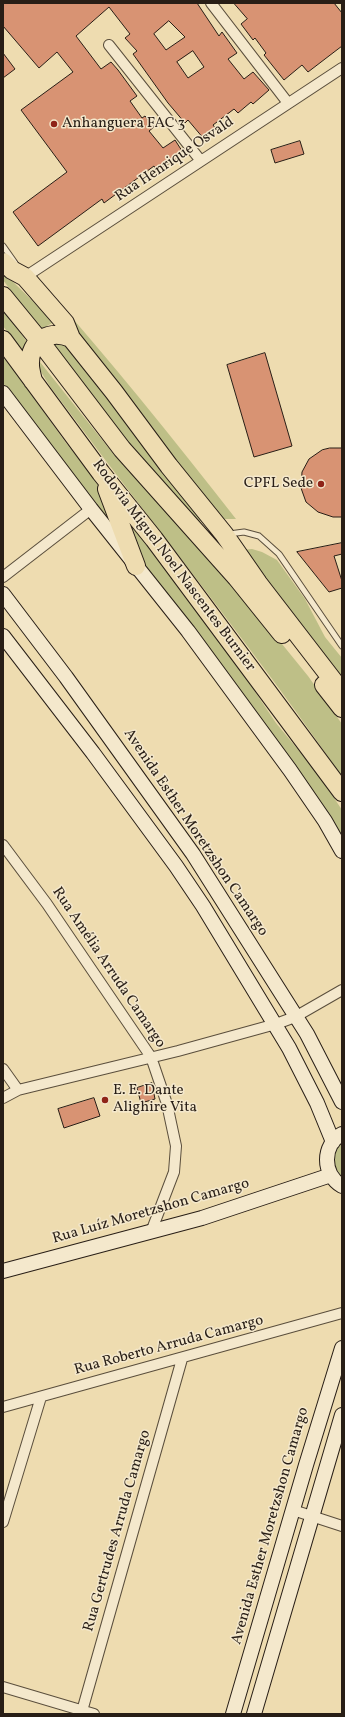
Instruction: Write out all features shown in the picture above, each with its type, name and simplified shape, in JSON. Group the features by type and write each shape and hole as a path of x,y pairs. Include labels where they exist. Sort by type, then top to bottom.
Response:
{"highway":[{"path":"3,262 25,278 64,323 71,338 114,392 169,466 224,534 338,692"},
{"name":"Rodovia Miguel Noel Nascentes Burnier","path":"3,296 40,340 122,449 338,692"},
{"path":"34,381 30,364 34,348 40,340 48,336 61,334 71,338"},
{"name":"Rodovia Miguel Noel Nascentes Burnier","path":"3,340 101,474 154,539 342,792"},
{"path":"101,474 136,566"}],"main road":[{"path":"3,393 91,509 188,631 290,770 325,821 342,852"},
{"name":"Avenida Esther Moretzshon Camargo","path":"3,594 66,677 172,823 220,895 307,1034 342,1102"},
{"path":"3,636 88,747 176,866 203,906 276,1024 337,1138 327,1158 327,1167 337,1183 342,1186"},
{"name":"Rua Luíz Moretzshon Camargo","path":"3,1271 202,1218 331,1175"},
{"name":"Avenida Esther Moretzshon Camargo","path":"233,1714 342,1348"},
{"path":"254,1714 342,1414"}],"street":[{"path":"211,3 288,103"},
{"path":"109,45 201,161"},
{"name":"Rua Henrique Osvald","path":"25,278 342,68"},
{"path":"3,577 91,509"},
{"name":"Rua Amélia Arruda Camargo","path":"3,845 47,904 151,1057 167,1104 176,1146 174,1172 151,1232"},
{"path":"3,1098 18,1090 178,1051 276,1024 295,1017 342,990"},
{"path":"4,1072 18,1090"},
{"name":"Rua Roberto Arruda Camargo","path":"3,1407 182,1359 342,1313"},
{"name":"Rua Gertrudes Arruda Camargo","path":"82,1711 182,1359"},
{"path":"3,1522 41,1397"},
{"path":"293,1510 342,1526"},
{"path":"3,1687 94,1714"}],"lane":[{"path":"3,246 25,278"},
{"path":"224,534 244,532 260,536 279,554 342,646"}],"green space":[{"path":"3,272 54,322 40,330 3,280"},
{"path":"41,282 140,399 236,519 221,519 79,338"},
{"path":"3,309 27,342 22,351 3,326"},
{"path":"54,341 71,346 203,519 198,522 135,452 51,345"},
{"path":"3,355 66,443 99,484 120,534 98,509 3,383"},
{"path":"40,362 115,456 169,513 243,596 308,676 342,724 342,777 249,648 51,388 38,367"},
{"path":"125,516 207,620 276,723 319,775 342,810 342,839 143,565"},
{"path":"252,549 262,552 277,560 305,599 325,637 342,658 342,677 333,676 241,550"},
{"path":"342,1142 342,1179 335,1165 334,1156 335,1151"}],"building":[{"path":"3,3 197,3 219,36 222,32 237,53 228,59 244,79 253,72 269,90 253,104 251,102 238,113 234,109 213,125 216,129 204,139 188,120 185,123 168,103 133,54 137,51 125,38 130,34 109,7 76,36 101,69 111,62 118,70 137,96 130,101 142,118 145,116 154,127 149,131 163,148 175,140 184,154 157,171 154,166 104,203 102,199 38,246 13,212 67,172 21,110 73,72 57,52 39,68 3,26","holes":["169,21 185,37 166,50 154,34","193,51 204,67 188,78 177,62"]},
{"path":"234,3 334,3 342,13 342,46 308,72 302,65 284,80 264,55 266,53 255,38 253,40 241,24 247,19"},
{"path":"3,53 15,69 3,78"},
{"path":"300,141 304,154 275,163 271,150"},
{"path":"265,353 292,446 254,457 227,365"},
{"name":"CPFL Sede","path":"342,448 342,517 333,517 318,512 306,502 301,488 302,472 309,459 322,450"},
{"path":"342,543 342,554 334,556 342,581 342,588 329,592 297,552"},
{"path":"152,1083 155,1099 141,1103 137,1088"},
{"path":"94,1098 100,1116 64,1128 58,1109"}],"place":[{"name":"Anhanguera FAC 3","path":"54,124"},
{"name":"CPFL Sede","path":"321,484"},
{"name":"E. E. Dante Alighire Vita","path":"105,1100"}]}
